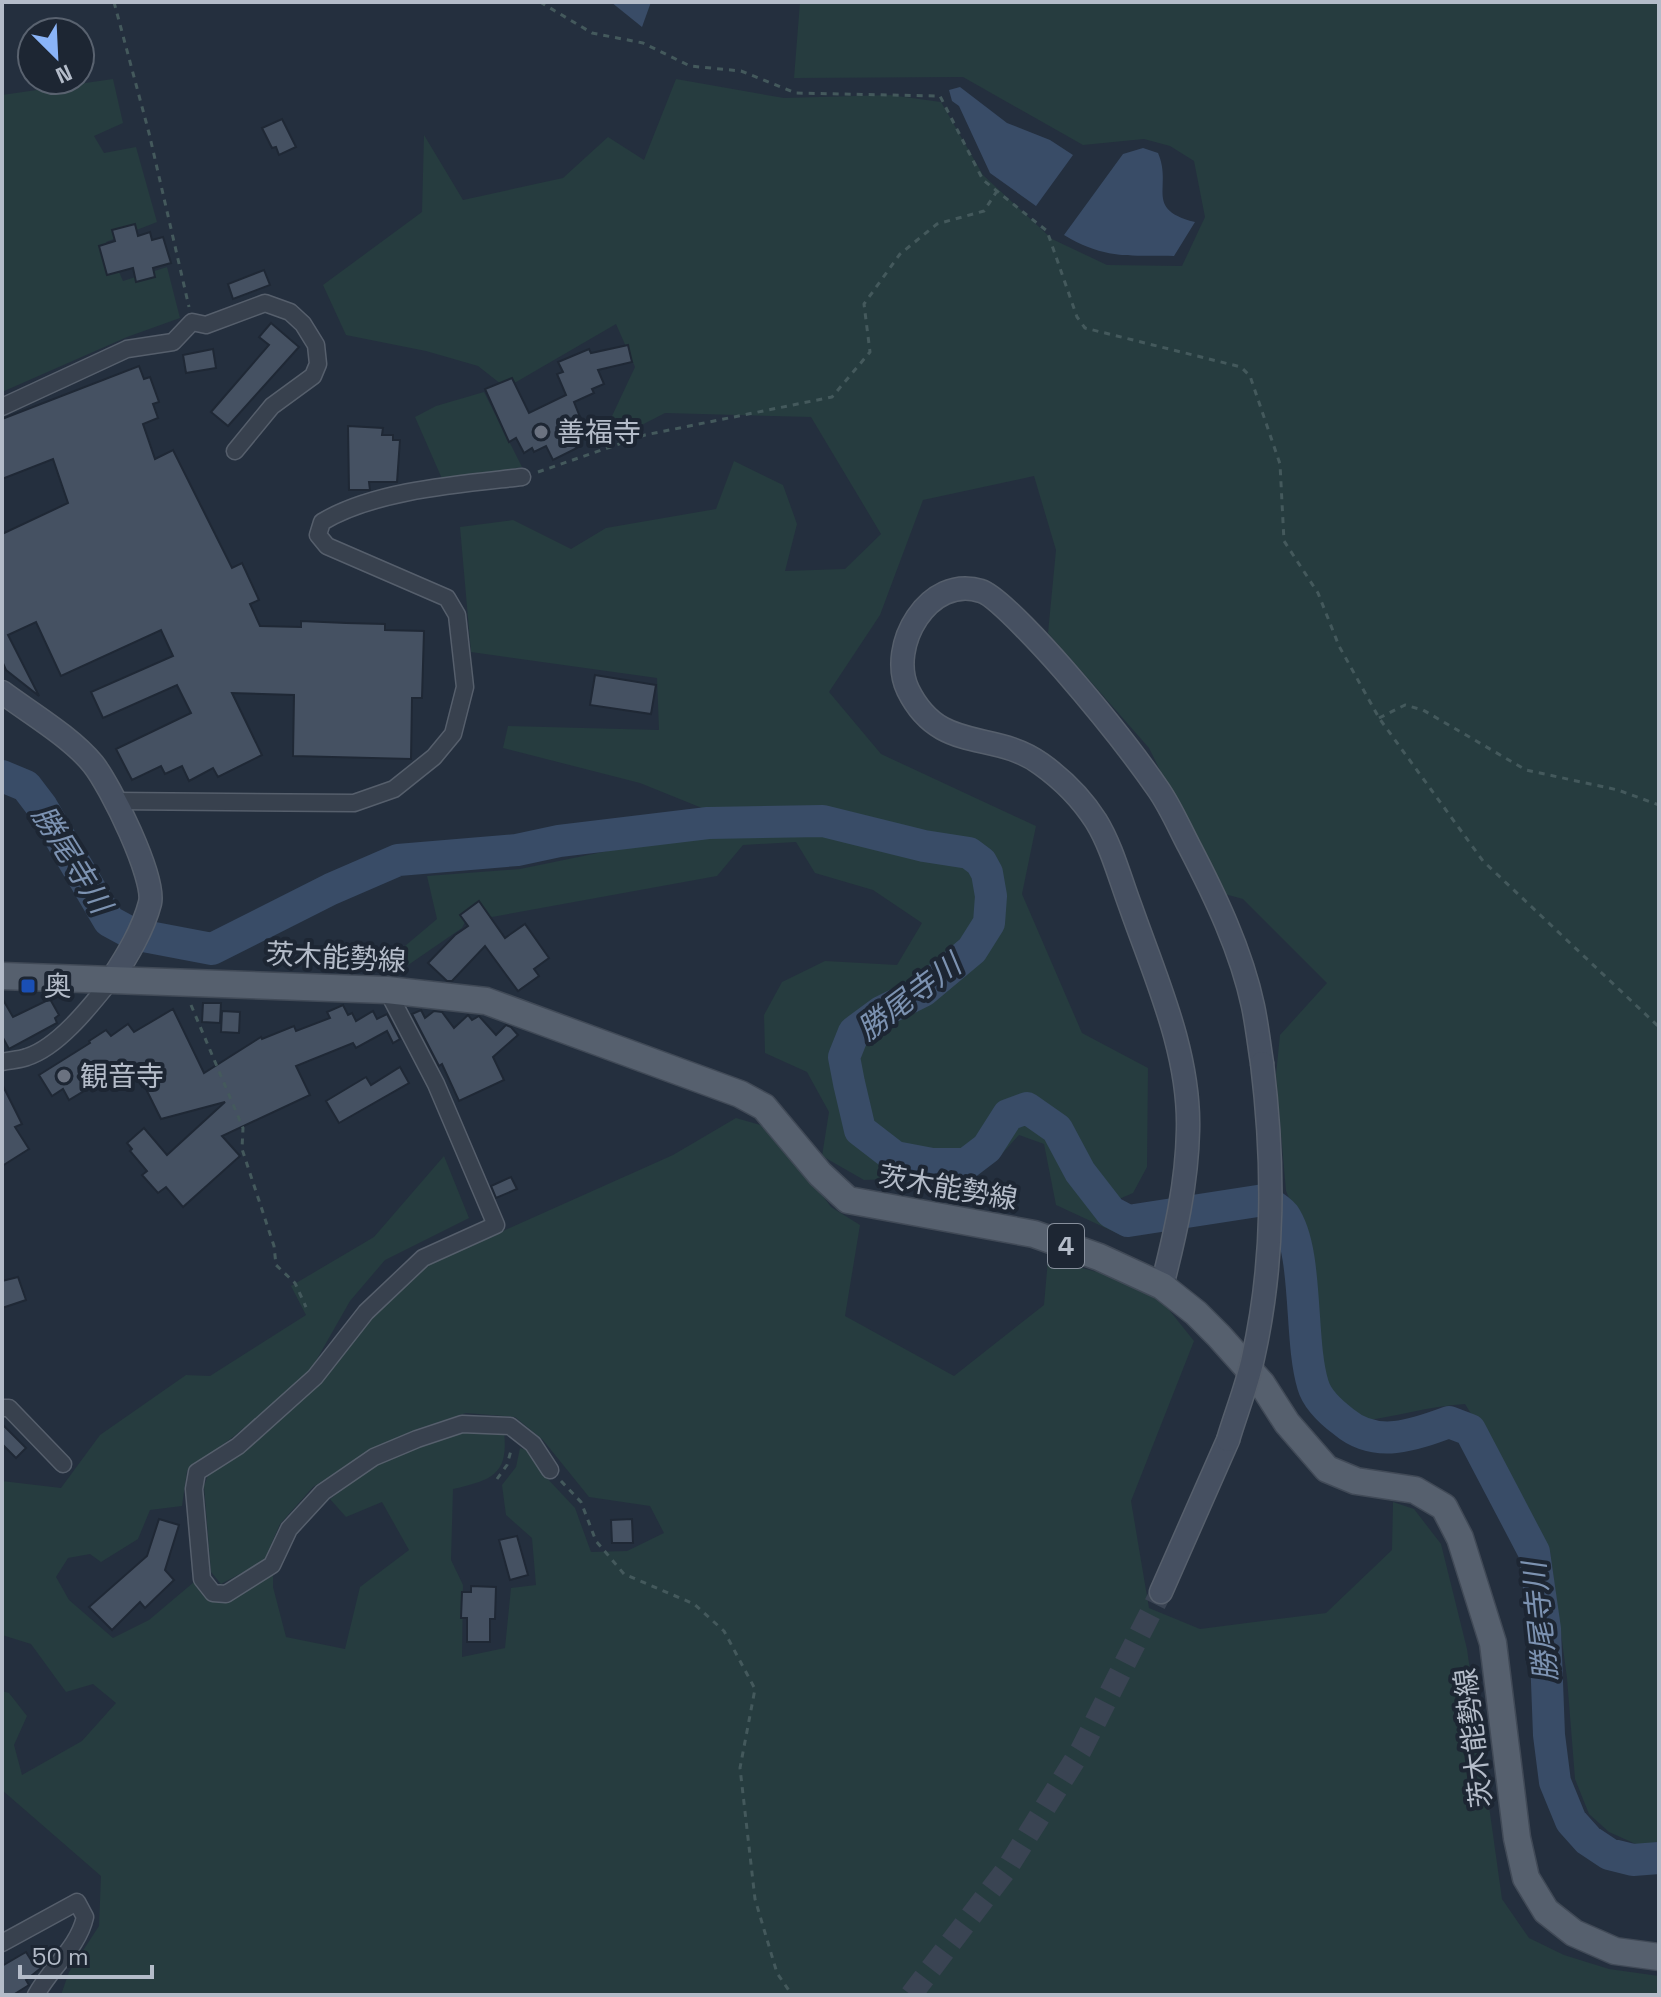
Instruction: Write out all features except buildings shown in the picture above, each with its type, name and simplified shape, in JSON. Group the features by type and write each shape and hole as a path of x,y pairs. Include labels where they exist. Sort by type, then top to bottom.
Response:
{"main road":[{"name":"茨木能勢線","path":"2,976 387,990 486,1001 740,1094 764,1107 820,1174 848,1200 1034,1234 1099,1257 1165,1274 1262,1384 1287,1423 1327,1469 1356,1481 1415,1490 1444,1507 1460,1538 1493,1643 1517,1838 1526,1878 1546,1911 1574,1933 1615,1951 1659,1957"}],"street":[{"path":"2,407 127,349 173,342 192,322 206,325 265,303 290,312 303,324 316,345 318,364 313,376 272,406 235,451"},
{"path":"114,801 354,803 394,789 424,765 453,734 465,687 457,615 447,598 327,546 318,535 322,522 337,513 421,489 522,477"},
{"path":"1161,1592 1228,1440 1253,1361 1266,1294 1272,1205 1269,1124 1253,1005 1230,933 1160,792 1061,667 985,592 962,587 941,594 920,612 907,636 901,660 906,687 937,728 998,745 1038,762 1069,787 1096,821 1111,852 1176,1039 1185,1084 1188,1129 1183,1200 1165,1274"},
{"path":"2,692 93,764 140,856 149,882 151,901 130,951 89,1008 50,1044 29,1057 2,1062"},
{"path":"387,990 436,1084 496,1225 423,1258 366,1312 315,1377 238,1446 197,1472 194,1489 202,1579 213,1593 226,1594 272,1565 289,1529 323,1492 374,1457 462,1424 510,1426 533,1444 550,1470"},
{"path":"2,1408 9,1408 63,1464"},
{"path":"2,1943 77,1902 85,1917 81,1935 36,1995"}],"path":[{"path":"114,2 149,133 192,322"},
{"path":"540,2 592,33 643,43 690,66 741,71 796,93 940,96 983,180 1047,231 1077,317 1085,328 1241,367 1250,376 1280,464 1284,541 1318,593 1339,646 1379,718 1483,861 1659,1027"},
{"path":"522,477 645,435 832,397 870,352 864,304 900,254 937,224 984,211 997,191"},
{"path":"1379,718 1405,705 1423,710 1526,770 1618,790 1659,805"},
{"path":"189,994 191,1007 243,1128 242,1149 274,1246 276,1265 295,1283 306,1307"},
{"path":"497,1479 507,1465 512,1446 510,1426"},
{"path":"550,1470 581,1502 596,1541 624,1574 694,1604 724,1631 755,1689 740,1768 755,1899 777,1973 792,1995"}],"green space":[{"path":"800,2 1659,2 1659,1842 1638,1845 1609,1832 1589,1814 1575,1779 1567,1678 1550,1551 1509,1475 1465,1404 1358,1422 1338,1404 1319,1374 1307,1238 1286,1191 1276,1075 1280,1035 1327,983 1243,899 1221,893 1149,748 1048,633 1056,550 1034,476 923,500 880,615 829,692 881,754 1036,826 1022,894 1082,1033 1148,1068 1147,1167 1133,1193 1112,1202 1088,1168 1064,1124 1030,1101 1004,1109 982,1141 964,1158 931,1158 897,1152 868,1124 853,1059 861,1037 927,996 978,956 997,925 998,894 994,873 973,847 830,810 702,808 640,783 503,748 508,726 659,730 657,678 471,652 460,527 513,520 571,549 606,528 716,509 734,461 783,485 797,524 785,571 845,569 881,534 811,417 665,413 597,448 635,367 616,324 506,388 478,366 426,351 346,335 323,285 422,212 424,135 463,200 563,178 608,137 644,160 676,79 784,98 890,95 941,102 983,175 1052,239 1107,265 1182,266 1205,217 1194,161 1170,146 1144,139 1083,145 963,77 794,78"},
{"path":"113,79 123,123 94,136 104,153 136,147 157,222 106,242 123,281 167,267 180,318 127,337 2,392 2,95 96,96 96,81"},
{"path":"484,392 522,467 443,481 415,417 436,406"},
{"path":"821,826 920,851 962,857 980,874 985,895 985,920 967,947 923,986 880,1007 851,1029 839,1056 856,1130 894,1161 932,1170 921,1178 864,1180 822,1156 829,1112 807,1072 765,1053 764,1015 782,982 825,961 897,965 922,923 873,890 815,873 796,842 743,845 717,876 492,917 472,909 462,928 395,974 386,962 437,919 427,876 520,869 705,831"},
{"path":"1026,1117 1052,1134 1074,1174 1105,1214 1126,1226 1123,1236 1056,1205 1044,1144 1019,1135 1000,1156 996,1146 1011,1120"},
{"path":"736,1118 774,1129 831,1207 860,1225 845,1316 954,1376 1044,1305 1048,1259 1150,1286 1194,1341 1131,1501 1149,1608 1200,1629 1326,1613 1392,1550 1393,1502 1414,1509 1441,1544 1467,1649 1502,1899 1529,1938 1564,1955 1609,1969 1659,1976 1659,1995 61,1995 69,1972 99,1926 101,1876 2,1790 2,1691 9,1693 27,1716 14,1745 22,1775 82,1741 116,1703 93,1684 66,1692 31,1644 2,1635 2,1481 61,1488 100,1435 186,1375 210,1376 306,1315 291,1286 374,1237 444,1156 469,1218 385,1260 350,1301 309,1373 187,1471 182,1506 150,1510 138,1539 101,1562 90,1554 68,1558 56,1577 69,1600 113,1638 149,1620 194,1582 209,1599 273,1572 273,1587 286,1637 345,1649 360,1587 409,1550 382,1502 346,1517 330,1499 377,1464 420,1444 464,1431 504,1432 503,1458 494,1474 453,1489 451,1560 463,1585 462,1657 505,1648 511,1588 536,1585 532,1538 506,1515 502,1485 516,1467 520,1448 527,1450 545,1476 575,1508 591,1552 627,1551 664,1533 650,1506 589,1497 543,1440 515,1417 466,1413 417,1429 371,1450 313,1487 280,1524 264,1561 221,1584 211,1572 204,1486 208,1475 243,1451 370,1316 431,1263 673,1155"}],"water":[{"path":"611,2 651,2 642,27"},
{"path":"960,87 1007,123 1050,140 1073,155 1036,206 990,173 959,106 952,101 949,90"},
{"path":"1143,148 1158,153 1162,165 1164,203 1169,211 1195,222 1174,256 1130,256 1105,252 1064,235 1123,154"}],"waterway":[{"name":"勝尾寺川","path":"2,776 26,786 42,807 109,921 133,934 212,949 331,889 398,860 517,850 559,841 708,823 823,821 924,846 969,853 981,862 987,873 991,896 989,923 972,950 923,991 881,1012 854,1032 844,1057 860,1130 895,1157 932,1164 966,1164 987,1148 1008,1115 1027,1108 1057,1129 1080,1172 1111,1212 1128,1221 1264,1200 1282,1213 1292,1231 1297,1250 1309,1366 1318,1395 1344,1422 1369,1435 1409,1435 1449,1422 1470,1430 1534,1552 1545,1629 1549,1735 1555,1782 1571,1821 1588,1840 1609,1854 1633,1860 1659,1858"}],"tunnel":[{"path":"911,1995 1006,1870 1081,1750 1161,1592"}],"place":[{"name":"善福寺","path":"541,432"},
{"name":"奥","path":"28,986"},
{"name":"観音寺","path":"64,1076"}]}
